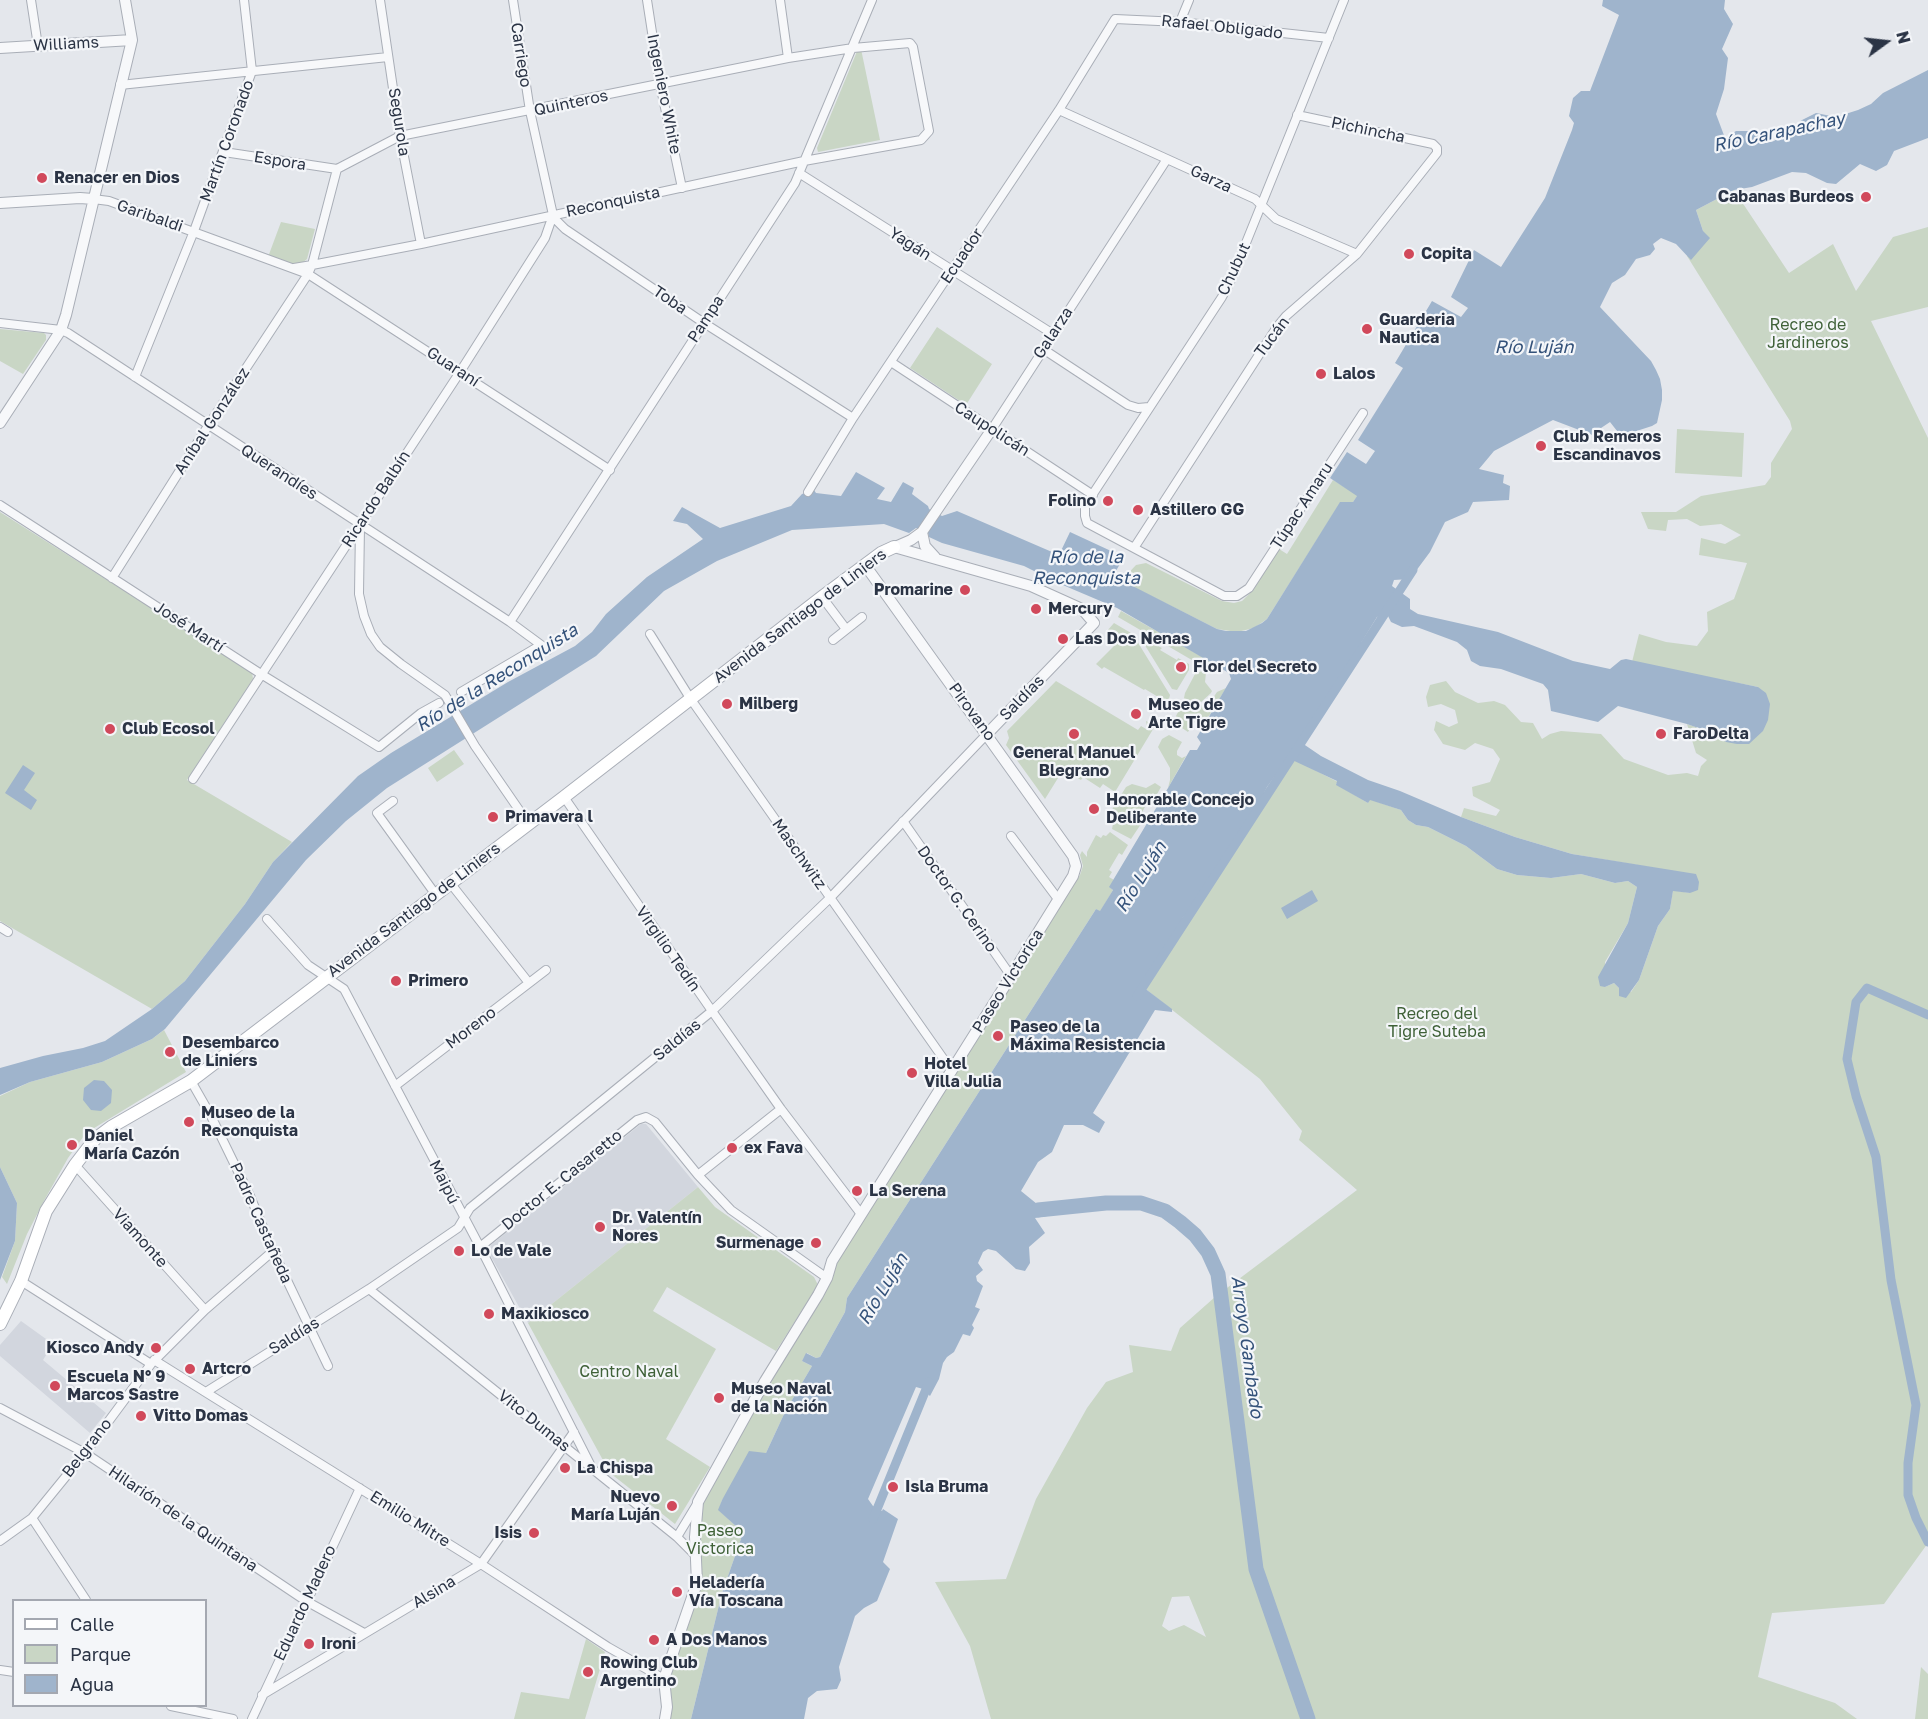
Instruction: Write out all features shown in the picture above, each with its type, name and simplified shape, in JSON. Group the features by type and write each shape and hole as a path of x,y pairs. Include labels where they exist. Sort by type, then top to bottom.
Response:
{"main road":[{"name":"Avenida Santiago de Liniers","path":"0,1324 21,1281 46,1211 94,1139 191,1082 822,597 881,553 894,547"}],"street":[{"path":"31,0 38,46"},
{"path":"0,423 61,330 132,40 125,0"},
{"name":"Martín Coronado","path":"135,377 194,231 252,72 244,0"},
{"name":"Segurola","path":"380,0 400,136 421,244"},
{"name":"Carriego","path":"513,0 530,111 552,215"},
{"name":"Ingeniero White","path":"647,0 660,84 682,188"},
{"path":"780,0 788,58"},
{"name":"Pampa","path":"510,622 795,183 872,0"},
{"path":"1180,22 1189,0"},
{"name":"Chubut","path":"1134,548 1087,523 1084,516 1085,506 1232,280 1344,0"},
{"name":"Rafael Obligado","path":"1115,19 1180,22 1329,38"},
{"name":"Ecuador","path":"808,492 853,418 1059,110 1115,19"},
{"name":"Williams","path":"0,48 132,40"},
{"name":"Quinteros","path":"337,170 400,136 788,58 853,48 910,43 913,47 928,131"},
{"path":"120,85 388,57"},
{"name":"Garza","path":"1059,110 1255,199 1276,219 1357,254"},
{"name":"Pichincha","path":"1297,115 1433,144 1437,148"},
{"name":"Reconquista","path":"294,268 421,244 804,161 921,140 928,131"},
{"name":"Tucán","path":"1134,548 1277,327 1286,316 1357,254 1436,156 1437,148"},
{"name":"Espora","path":"224,152 337,170"},
{"name":"Galarza","path":"921,532 940,508 1167,159"},
{"path":"312,265 337,170"},
{"name":"Yagán","path":"799,173 1053,334"},
{"name":"Garibaldi","path":"0,204 80,198 109,201 294,268"},
{"name":"Toba","path":"552,215 565,229 853,418"},
{"name":"Ricardo Balbín","path":"193,779 460,372 545,238 552,215"},
{"name":"Aníbal González","path":"112,578 312,265"},
{"name":"Guaraní","path":"294,268 308,274 610,470"},
{"name":"Querandíes","path":"0,323 61,330 545,647 461,692"},
{"path":"1043,349 1128,405 1138,408 1149,407"},
{"name":"Caupolicán","path":"891,362 1092,495"},
{"name":"Túpac Amaru","path":"1134,548 1224,596 1237,596 1249,588 1362,413"},
{"name":"José Martí","path":"0,505 378,747 421,713 439,703"},
{"path":"360,524 359,594 371,634 380,647 445,695 475,746 528,823"},
{"path":"921,532 925,546 935,558"},
{"name":"Avenida Santiago de Liniers","path":"894,547 911,540 921,532"},
{"name":"Avenida Santiago de Liniers","path":"894,547 1031,586 1082,609 1094,622"},
{"name":"Pirovano","path":"865,565 1076,861"},
{"path":"822,597 846,629"},
{"path":"833,639 862,617"},
{"name":"Saldías","path":"206,1392 369,1289 458,1228 470,1208 711,1011 830,897 1094,622"},
{"name":"Maschwitz","path":"650,634 690,698 952,1071"},
{"name":"Virgilio Tedín","path":"564,797 711,1011 781,1109 861,1214"},
{"path":"393,801 377,813 436,895"},
{"name":"Doctor G. Cerino","path":"903,821 1011,976"},
{"path":"1011,836 1058,899"},
{"name":"Paseo Victorica","path":"677,1537 765,1381 827,1278 832,1261 907,1145 1073,876 1076,861"},
{"path":"451,884 529,983"},
{"name":"Maipú","path":"267,919 308,965 344,989 480,1247 592,1468"},
{"name":"Moreno","path":"395,1086 546,970"},
{"name":"Padre Castañeda","path":"191,1082 221,1136 250,1196 273,1251 328,1366"},
{"path":"781,1109 698,1175 721,1201 744,1221 827,1278"},
{"name":"Doctor E. Casaretto","path":"480,1247 637,1120 646,1117 655,1122 698,1175"},
{"name":"Viamonte","path":"75,1165 205,1310"},
{"name":"Belgrano","path":"0,1540 32,1518 85,1453 153,1362 205,1310 273,1251"},
{"name":"Emilio Mitre","path":"21,1281 206,1392 481,1564 608,1647 664,1679"},
{"name":"Vito Dumas","path":"369,1289 677,1537 696,1556"},
{"name":"Hilarión de la Quintana","path":"0,1407 85,1453 306,1601 364,1633"},
{"name":"Alsina","path":"262,1695 481,1564 574,1432"},
{"name":"Eduardo Madero","path":"252,1719 360,1488"},
{"name":"Paseo Victorica","path":"665,1719 667,1707 664,1679 694,1597 697,1582 695,1537 698,1502"},
{"path":"32,1518 86,1599"},
{"path":"176,1707 233,1719"}],"shaded area":[{"name":"Dr. Valentín Nores","path":"641,1124 646,1124 698,1187 528,1323 489,1253 491,1245"},
{"name":"Escuela N° 9 Marcos Sastre","path":"21,1321 53,1344 43,1360 106,1413 90,1433 0,1356 0,1345"}],"green space":[{"path":"858,49 861,49 880,140 818,152 817,148"},
{"path":"1734,190 1789,273 1833,244 1856,291 1893,237 1928,227 1928,307 1871,321 1928,438 1928,1543 1884,1604 1772,1613 1758,1677 1835,1703 1857,1719 991,1719 970,1646 935,1582 1006,1579 1036,1499 1087,1408 1106,1382 1133,1372 1129,1345 1171,1351 1180,1328 1215,1297 1357,1190 1299,1140 1302,1131 1260,1079 1143,987 1182,919 1289,757 1338,782 1336,784 1368,803 1369,799 1401,810 1408,820 1416,825 1428,827 1466,846 1497,869 1517,875 1551,878 1581,874 1615,883 1628,881 1637,887 1628,923 1605,962 1605,987 1614,983 1619,988 1631,992 1639,980 1658,926 1670,909 1673,890 1690,893 1696,875 1572,854 1515,837 1461,817 1464,808 1496,816 1500,810 1473,796 1472,787 1490,782 1500,759 1493,749 1475,743 1465,750 1443,744 1434,730 1436,721 1449,727 1458,723 1455,710 1441,704 1428,707 1426,697 1430,685 1446,681 1455,692 1478,703 1494,701 1505,705 1521,722 1533,723 1542,739 1561,731 1601,734 1624,759 1668,775 1687,773 1698,776 1701,766 1707,760 1696,753 1687,724 1719,735 1726,742 1758,687 1632,662 1639,634 1666,642 1697,646 1708,631 1707,612 1734,599 1747,563 1699,555 1701,538 1725,544 1741,535 1721,524 1700,526 1687,519 1668,520 1666,531 1648,529 1641,512 1676,512 1701,496 1765,485 1771,477 1771,463 1792,429 1790,421 1687,256 1703,231 1696,210","holes":["1189,1596 1206,1637 1184,1625 1169,1631 1162,1626 1172,1597"]},
{"path":"281,222 315,229 307,259 301,264 294,266 268,257"},
{"path":"937,327 992,364 966,405 910,368"},
{"path":"0,329 46,335 46,340 23,374 0,361"},
{"path":"1677,429 1744,433 1742,477 1675,473"},
{"path":"1333,480 1358,495 1353,502 1340,503 1267,619 1254,628 1237,632 1217,629 1121,581 1136,565 1146,563 1222,601 1234,603 1242,601 1253,590 1279,549 1287,554"},
{"name":"Club Ecosol","path":"0,512 252,672 253,679 187,780 292,842 273,862 245,904 185,981 152,1009 0,921"},
{"path":"1121,611 1220,667 1209,670 1118,617"},
{"path":"1114,623 1131,633 1137,641 1170,695 1168,703 1096,664 1118,642 1107,631"},
{"path":"1148,641 1162,648 1160,650 1177,660 1178,658 1189,664 1189,670 1177,690 1172,689 1146,647 1145,643"},
{"path":"1202,671 1206,673 1205,682 1212,691 1200,703 1188,702 1184,698 1185,693 1195,674"},
{"path":"1056,681 1138,730 1141,726 1146,729 1146,721 1155,726 1115,792 1103,784 1100,788 1083,777 1081,780 1063,770 1045,799 1006,745 1009,738 1007,731"},
{"path":"1226,688 1201,729 1201,724 1196,722 1188,732 1179,726 1176,716 1180,708 1204,705 1211,701 1217,692"},
{"path":"1169,735 1182,742 1177,755 1182,758 1186,756 1168,788 1170,768 1158,747 1162,739"},
{"path":"454,750 464,764 437,782 428,768"},
{"path":"1155,783 1161,787 1151,805 1147,803 1138,820 1141,824 1131,839 1112,829 1112,818 1108,816 1126,787 1132,784 1146,788"},
{"name":"Paseo Victorica","path":"1110,832 1128,845 1122,855 1119,853 1109,870 1112,872 1109,877 1114,880 1110,887 1113,890 1100,912 1096,909 847,1298 845,1312 820,1357 816,1358 807,1353 802,1361 812,1366 785,1412 766,1453 722,1500 719,1510 738,1528 741,1539 722,1593 691,1719 667,1719 667,1685 693,1610 702,1505 784,1358 829,1284 837,1263 1080,875 1083,866 1080,855 1082,851 1087,857 1087,852 1096,835 1101,838"},
{"path":"164,1030 186,1072 86,1133 68,1158 45,1199 27,1234 7,1284 2,1277 15,1241 17,1203 0,1167 0,1096 30,1082 102,1062 152,1039"},
{"name":"Centro Naval","path":"698,1187 715,1207 814,1277 818,1285 776,1351 667,1287 653,1311 716,1349 666,1439 710,1467 675,1524 610,1473 528,1323"},
{"name":"Rowing Club Argentino","path":"586,1639 605,1652 585,1719 514,1719 521,1692 569,1699"},
{"path":"1921,1667 1928,1674 1928,1719 1915,1719"}],"water":[{"name":"Río Luján","path":"1603,0 1725,0 1724,9 1733,24 1722,49 1728,58 1724,89 1716,114 1725,138 1736,131 1751,131 1760,135 1766,143 1774,141 1802,120 1816,113 1836,117 1858,110 1871,104 1883,93 1928,70 1928,138 1894,151 1887,165 1876,171 1860,164 1836,184 1827,183 1806,173 1792,172 1752,187 1734,190 1696,210 1703,231 1710,238 1691,260 1676,244 1661,238 1653,244 1655,249 1650,255 1636,259 1625,275 1612,283 1600,307 1651,361 1656,370 1662,390 1657,423 1621,436 1610,422 1601,428 1608,441 1553,420 1494,451 1479,469 1504,475 1503,483 1510,486 1509,500 1473,502 1468,512 1445,522 1430,552 1410,579 1394,580 1392,586 1410,599 1410,609 1418,614 1498,632 1573,661 1610,669 1621,660 1626,659 1758,687 1766,693 1770,704 1768,720 1763,731 1749,744 1737,744 1726,742 1718,735 1687,724 1618,706 1598,722 1551,711 1548,690 1543,684 1501,669 1480,666 1471,661 1467,650 1457,642 1414,626 1402,627 1391,622 1387,614 1377,617 1361,643 1365,646 1337,685 1338,691 1323,704 1299,741 1321,756 1368,780 1461,817 1515,837 1572,854 1696,874 1699,882 1698,890 1690,893 1673,891 1670,909 1658,926 1639,980 1626,998 1619,996 1619,988 1614,983 1605,987 1600,986 1598,977 1628,923 1637,887 1628,881 1615,883 1581,874 1551,878 1517,875 1497,869 1466,846 1428,827 1416,825 1408,820 1401,810 1370,800 1368,803 1336,785 1337,781 1288,758 1267,787 1214,876 1182,919 1182,926 1144,983 1143,987 1172,1009 1172,1012 1155,1010 1093,1113 1105,1122 1099,1133 1083,1125 1064,1125 1052,1152 1038,1162 1021,1191 1037,1204 1059,1204 1053,1215 1035,1218 1045,1233 1029,1247 1030,1263 1025,1271 1016,1269 996,1251 988,1249 983,1252 978,1263 983,1270 976,1276 977,1281 983,1286 975,1307 980,1309 972,1325 974,1328 970,1336 963,1334 954,1352 943,1363 939,1379 930,1396 923,1389 916,1387 868,1499 873,1506 882,1511 883,1509 898,1519 883,1562 890,1569 877,1601 855,1616 839,1667 841,1680 837,1689 817,1691 808,1698 804,1719 691,1719 722,1593 741,1539 738,1528 718,1510 722,1500 749,1451 766,1453 785,1412 812,1366 802,1361 806,1353 816,1358 820,1357 845,1312 847,1298 1096,909 1100,911 1113,890 1109,887 1190,750 1197,750 1201,743 1197,737 1231,679 1229,673 1117,608 1024,566 942,543 916,528 909,533 884,524 792,530 717,561 664,591 596,656 387,788 346,821 306,860 165,1029 152,1039 102,1062 30,1082 0,1095 0,1068 105,1041 152,1009 185,981 245,904 273,862 358,776 391,753 508,682 575,646 647,577 703,539 687,524 673,521 682,507 720,528 791,506 802,494 814,490 816,493 841,496 856,472 885,488 877,499 891,502 903,482 914,488 912,494 929,509 942,516 957,511 1059,555 1070,532 1124,557 1113,576 1217,629 1246,631 1262,623 1267,619 1340,502 1353,502 1357,496 1330,478 1347,452 1366,464 1375,451 1358,440 1403,368 1395,363 1432,301 1461,317 1468,308 1451,297 1474,250 1501,267 1545,198 1574,123 1569,116 1573,98 1581,91 1590,91 1619,15 1602,6"},
{"path":"23,765 35,773 24,790 37,800 31,810 5,793"},
{"path":"1312,890 1318,901 1287,919 1281,908"},
{"path":"94,1080 104,1081 112,1090 111,1103 101,1111 91,1110 83,1100 84,1088"},
{"path":"0,1167 17,1203 15,1241 0,1280"}],"waterway":[{"path":"1137,996 1413,570"},
{"path":"1928,1015 1867,988 1856,1002 1847,1059 1856,1096 1876,1157 1891,1280 1916,1405 1908,1463 1908,1495 1928,1542"},
{"name":"Arroyo Gambado","path":"1038,1210 1106,1203 1141,1203 1165,1211 1195,1235 1208,1252 1218,1274 1256,1569 1308,1719"},
{"path":"873,1519 929,1382"}],"place":[{"name":"Renacer en Dios","path":"42,178"},
{"name":"Cabanas Burdeos","path":"1866,197"},
{"name":"Copita","path":"1409,254"},
{"name":"Guarderia Nautica","path":"1367,329"},
{"name":"Lalos","path":"1321,374"},
{"name":"Club Remeros Escandinavos","path":"1541,446"},
{"name":"Folino","path":"1108,501"},
{"name":"Astillero GG","path":"1138,510"},
{"name":"Promarine","path":"965,590"},
{"name":"Mercury","path":"1036,609"},
{"name":"Las Dos Nenas","path":"1063,639"},
{"name":"Flor del Secreto","path":"1181,667"},
{"name":"Milberg","path":"727,704"},
{"name":"Museo de Arte Tigre","path":"1136,714"},
{"name":"Club Ecosol","path":"110,729"},
{"name":"General Manuel Blegrano","path":"1074,734"},
{"name":"FaroDelta","path":"1661,734"},
{"name":"Honorable Concejo Deliberante","path":"1094,809"},
{"name":"Primavera l","path":"493,817"},
{"name":"Primero","path":"396,981"},
{"name":"Paseo de la Máxima Resistencia","path":"998,1036"},
{"name":"Desembarco de Liniers","path":"170,1052"},
{"name":"Hotel Villa Julia","path":"912,1073"},
{"name":"Museo de la Reconquista","path":"189,1122"},
{"name":"Daniel María Cazón","path":"72,1145"},
{"name":"ex Fava","path":"732,1148"},
{"name":"La Serena","path":"857,1191"},
{"name":"Dr. Valentín Nores","path":"600,1227"},
{"name":"Surmenage","path":"816,1243"},
{"name":"Lo de Vale","path":"459,1251"},
{"name":"Maxikiosco","path":"489,1314"},
{"name":"Kiosco Andy","path":"156,1348"},
{"name":"Artcro","path":"190,1369"},
{"name":"Escuela N° 9 Marcos Sastre","path":"55,1386"},
{"name":"Museo Naval de la Nación","path":"719,1398"},
{"name":"Vitto Domas","path":"141,1416"},
{"name":"La Chispa","path":"565,1468"},
{"name":"Isla Bruma","path":"893,1487"},
{"name":"Nuevo María Luján","path":"672,1506"},
{"name":"Isis","path":"534,1533"},
{"name":"Heladería Vía Toscana","path":"677,1592"},
{"name":"A Dos Manos","path":"654,1640"},
{"name":"Ironi","path":"309,1644"},
{"name":"Rowing Club Argentino","path":"588,1672"}],"water label":[{"name":"Río Carapachay","path":"1779,132"},
{"name":"Río de la Reconquista","path":"1086,567"},
{"name":"Río de la Reconquista","path":"497,678"}],"park label":[{"name":"Recreo de Jardineros","path":"1808,334"},
{"name":"Recreo del Tigre Suteba","path":"1437,1023"}]}
